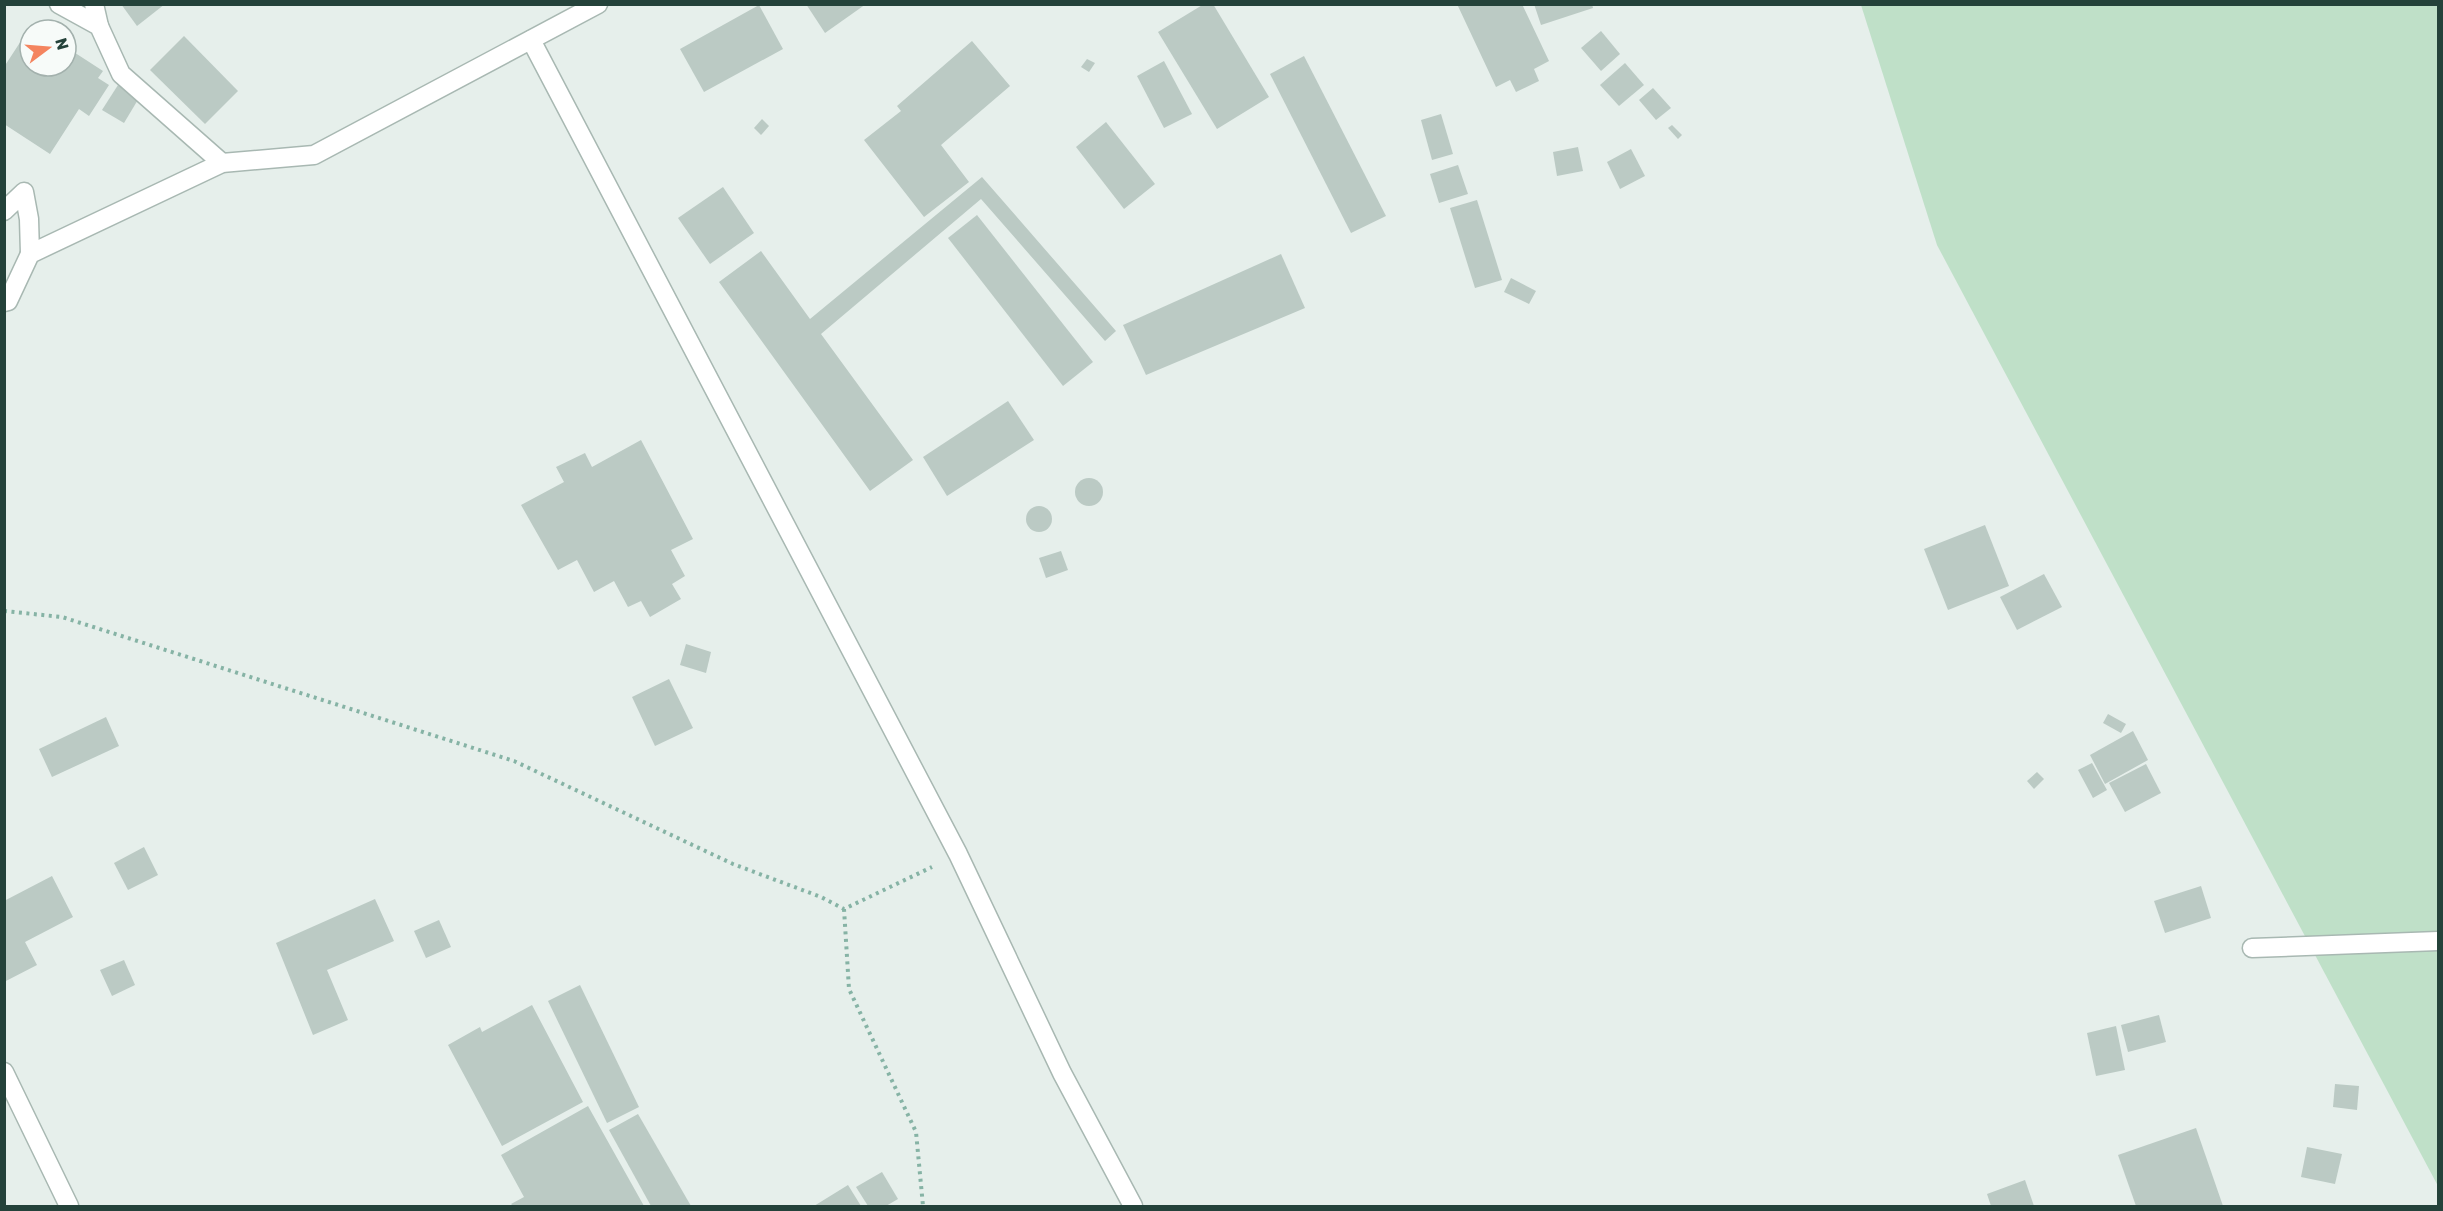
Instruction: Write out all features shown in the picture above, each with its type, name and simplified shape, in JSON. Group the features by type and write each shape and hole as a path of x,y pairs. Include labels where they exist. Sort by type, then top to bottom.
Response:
{"street":[{"path":"59,4 99,26"},
{"path":"94,4 99,26 121,74 222,162"},
{"path":"30,254 222,162 314,155 598,4"},
{"path":"531,40 958,854 1062,1073 1133,1206"},
{"path":"4,211 24,192 29,219 30,254 8,301 4,302"},
{"path":"2252,948 2439,941"},
{"path":"4,1072 69,1206"}],"path":[{"path":"4,611 62,617 514,762 733,864 821,897 844,909"},
{"path":"844,909 958,854"},
{"path":"844,909 849,989 916,1132 923,1206"}],"green space":[{"path":"1861,5 2438,5 2438,1186 1937,245"}],"building":[{"path":"121,4 165,4 137,26"},
{"path":"806,4 866,4 825,33"},
{"path":"1204,4 1213,4 1269,97 1217,129 1158,32"},
{"path":"1457,4 1522,4 1549,61 1534,69 1539,81 1516,92 1510,80 1496,87"},
{"path":"1534,4 1592,4 1593,8 1541,25"},
{"path":"759,5 783,49 704,92 680,49"},
{"path":"1601,31 1620,54 1601,71 1581,48"},
{"path":"184,36 238,91 205,124 150,70"},
{"path":"972,41 1010,86 941,145 969,182 924,217 864,140 901,111 897,106"},
{"path":"18,46 18,78 78,78 78,55 103,71 98,78 109,85 89,116 79,109 50,154 4,124 4,67"},
{"path":"1304,56 1386,216 1351,233 1270,74"},
{"path":"1087,59 1095,63 1089,72 1081,67"},
{"path":"1164,61 1192,114 1164,128 1137,76"},
{"path":"1625,63 1644,85 1619,106 1600,85"},
{"path":"118,85 139,98 124,123 102,110"},
{"path":"1653,88 1671,108 1656,120 1639,100"},
{"path":"1441,114 1453,154 1432,160 1421,120"},
{"path":"762,119 769,126 761,135 754,128"},
{"path":"1106,122 1155,184 1124,209 1076,147"},
{"path":"1672,125 1682,135 1678,139 1668,128"},
{"path":"1578,147 1583,171 1557,176 1553,152"},
{"path":"1631,149 1645,176 1620,189 1607,162"},
{"path":"1458,165 1468,194 1439,203 1430,174"},
{"path":"982,177 1116,331 1105,341 981,199 821,334 913,460 870,491 719,282 761,251 810,319"},
{"path":"723,187 754,233 710,264 678,218"},
{"path":"1477,200 1502,280 1475,288 1450,208"},
{"path":"977,215 1093,362 1063,386 948,238"},
{"path":"1281,254 1305,308 1146,375 1123,325"},
{"path":"1511,278 1536,291 1529,304 1504,292"},
{"path":"1008,401 1034,440 947,496 923,457"},
{"path":"641,440 693,539 671,550 685,576 672,584 681,599 650,617 641,601 628,607 614,581 594,592 577,560 558,570 521,505 564,482 556,467 585,453 592,467"},
{"path":"1089,478 1099,482 1103,492 1099,502 1089,506 1079,502 1075,492 1079,482"},
{"path":"1039,506 1048,510 1052,519 1048,528 1039,532 1030,528 1026,519 1030,510"},
{"path":"1985,525 2009,586 1948,610 1924,549"},
{"path":"1061,551 1068,570 1046,578 1039,558"},
{"path":"2044,574 2062,607 2017,630 2000,597"},
{"path":"686,644 711,652 706,673 680,665"},
{"path":"669,679 693,728 655,746 632,697"},
{"path":"2108,714 2126,724 2121,733 2103,723"},
{"path":"106,717 119,746 52,777 39,749"},
{"path":"2133,731 2148,760 2105,784 2090,755"},
{"path":"2092,763 2107,790 2093,798 2078,770"},
{"path":"2146,764 2161,793 2125,812 2109,783"},
{"path":"2037,772 2044,779 2034,789 2027,781"},
{"path":"144,847 158,875 128,890 114,863"},
{"path":"52,876 73,917 25,942 37,965 4,982 4,901"},
{"path":"2201,886 2211,918 2165,933 2154,901"},
{"path":"375,899 394,941 327,970 348,1020 313,1035 276,943"},
{"path":"439,920 451,947 426,958 414,931"},
{"path":"124,960 135,985 112,996 100,970"},
{"path":"580,985 639,1107 607,1123 548,1001"},
{"path":"532,1005 583,1102 502,1146 448,1045 480,1027 482,1032"},
{"path":"2159,1015 2166,1042 2128,1052 2121,1025"},
{"path":"2116,1026 2125,1070 2096,1076 2087,1033"},
{"path":"2335,1084 2359,1086 2357,1110 2333,1107"},
{"path":"588,1106 644,1206 513,1206 511,1204 524,1197 501,1155"},
{"path":"638,1114 691,1206 651,1206 609,1130"},
{"path":"2196,1128 2223,1206 2136,1206 2118,1155"},
{"path":"2307,1147 2342,1154 2335,1184 2301,1177"},
{"path":"882,1172 898,1199 886,1206 868,1206 856,1187"},
{"path":"2025,1180 2034,1206 1991,1206 1987,1194"},
{"path":"848,1185 861,1206 814,1206"}]}
